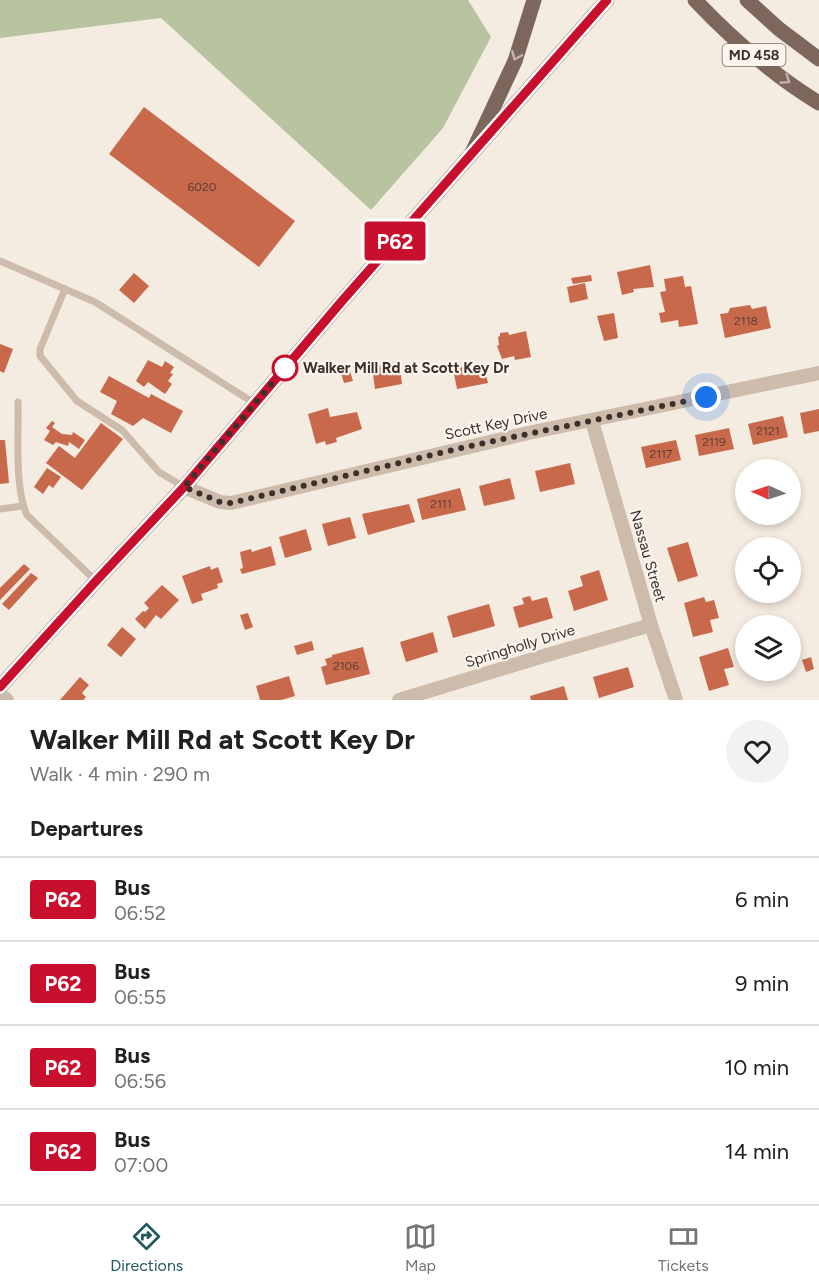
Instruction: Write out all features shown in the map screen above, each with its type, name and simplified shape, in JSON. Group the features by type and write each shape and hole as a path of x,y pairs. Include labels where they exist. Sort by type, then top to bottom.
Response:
{"main road":[{"path":"472,153 514,61 534,0"},
{"name":"MD 458","path":"695,0 742,46 771,70 819,103"},
{"name":"MD 458","path":"747,0 779,29 819,58"}],"street":[{"path":"0,687 184,487 254,403 607,0"},
{"name":"Scott Key Drive","path":"184,487 220,502 231,503 479,444 819,373"},
{"name":"Nassau Street","path":"592,421 651,625 676,700"},
{"name":"Springholly Drive","path":"399,700 651,625"},
{"path":"0,694 7,700"}],"lane":[{"path":"0,261 95,302 254,403"},
{"path":"65,289 40,349 40,356 77,401 123,430 159,472 184,487"},
{"path":"18,402 20,491 23,506 27,514 96,581"},
{"path":"0,509 23,506"}],"green space":[{"path":"0,0 468,0 491,37 443,128 371,210 161,18 0,38"}],"building":[{"path":"144,107 295,221 259,267 109,154"},
{"path":"650,265 654,287 633,289 634,292 622,295 617,272"},
{"path":"134,273 149,286 134,303 119,290"},
{"path":"591,275 592,281 573,284 571,278"},
{"path":"683,276 685,287 691,286 698,324 679,327 678,320 661,323 659,313 665,312 660,292 666,291 664,279"},
{"path":"585,283 588,299 570,303 567,287"},
{"path":"750,305 752,309 766,306 771,328 725,338 720,314 728,313 730,308"},
{"path":"614,313 618,338 604,341 597,316"},
{"path":"526,331 531,357 515,360 514,356 502,359 497,346 500,333 508,332 509,335"},
{"path":"0,344 13,349 4,373 0,371"},
{"path":"148,360 162,367 165,361 174,367 170,373 173,374 168,381 172,384 165,394 148,382 144,387 136,381"},
{"path":"399,362 402,384 375,389 372,367"},
{"path":"476,364 476,368 484,366 488,383 457,389 453,369"},
{"path":"349,368 353,381 344,383 340,370"},
{"path":"109,376 149,398 151,394 183,411 171,433 143,418 133,426 111,414 117,401 100,392"},
{"path":"328,408 330,417 357,412 362,429 336,438 337,442 326,445 325,441 316,444 308,414"},
{"path":"819,409 819,431 804,434 800,413"},
{"path":"783,416 788,437 753,445 748,424"},
{"path":"52,421 55,423 52,427 62,434 72,435 73,432 85,440 79,449 69,442 68,446 56,442 53,445 44,440 50,431 46,428"},
{"path":"101,423 123,439 82,490 46,463 59,446 75,458"},
{"path":"729,428 734,449 699,456 695,435"},
{"path":"0,440 5,440 9,483 0,484"},
{"path":"676,440 681,460 646,468 641,447"},
{"path":"570,463 575,484 540,492 535,471"},
{"path":"47,468 61,477 53,488 49,485 43,494 34,487"},
{"path":"510,478 515,499 484,506 479,486"},
{"path":"460,488 466,510 422,520 417,499"},
{"path":"409,504 415,522 368,535 362,514"},
{"path":"350,517 356,538 328,546 322,524"},
{"path":"306,529 312,550 285,558 279,537"},
{"path":"688,542 698,576 678,582 667,548"},
{"path":"271,546 276,565 242,574 240,552 251,549 252,552"},
{"path":"24,564 30,569 0,600 0,588"},
{"path":"210,566 211,570 218,567 223,582 217,584 218,588 201,594 203,600 192,604 182,576"},
{"path":"599,570 608,600 574,611 568,591 583,586 580,576"},
{"path":"31,573 38,578 9,610 2,604"},
{"path":"162,585 179,600 161,619 156,615 145,629 135,619 149,608 144,603"},
{"path":"530,596 532,601 547,597 553,618 519,628 513,607 524,604 522,598"},
{"path":"704,597 706,602 714,600 719,618 710,620 713,632 693,637 684,603"},
{"path":"489,604 495,626 453,638 447,616"},
{"path":"248,613 253,627 245,630 240,615"},
{"path":"122,627 136,639 121,657 107,645"},
{"path":"433,632 438,652 406,662 400,642"},
{"path":"312,641 314,650 297,655 294,646"},
{"path":"363,647 370,674 326,685 321,667 327,665 325,659"},
{"path":"728,648 734,667 724,669 729,685 709,691 699,657"},
{"path":"811,657 814,669 806,672 802,660"},
{"path":"628,667 634,687 599,698 593,677"},
{"path":"289,676 295,696 281,700 260,700 256,686"},
{"path":"80,677 89,685 82,693 86,697 83,700 60,700"},
{"path":"564,686 568,700 531,700 530,696"}],"bus line":[{"name":"P62","path":"0,687 184,487 342,301 607,0"}],"place":[{"name":"Walker Mill Rd at Scott Key Dr","path":"285,368"}],"route":[{"path":"285,368 184,487 220,502 231,503 528,433 706,397"}]}
